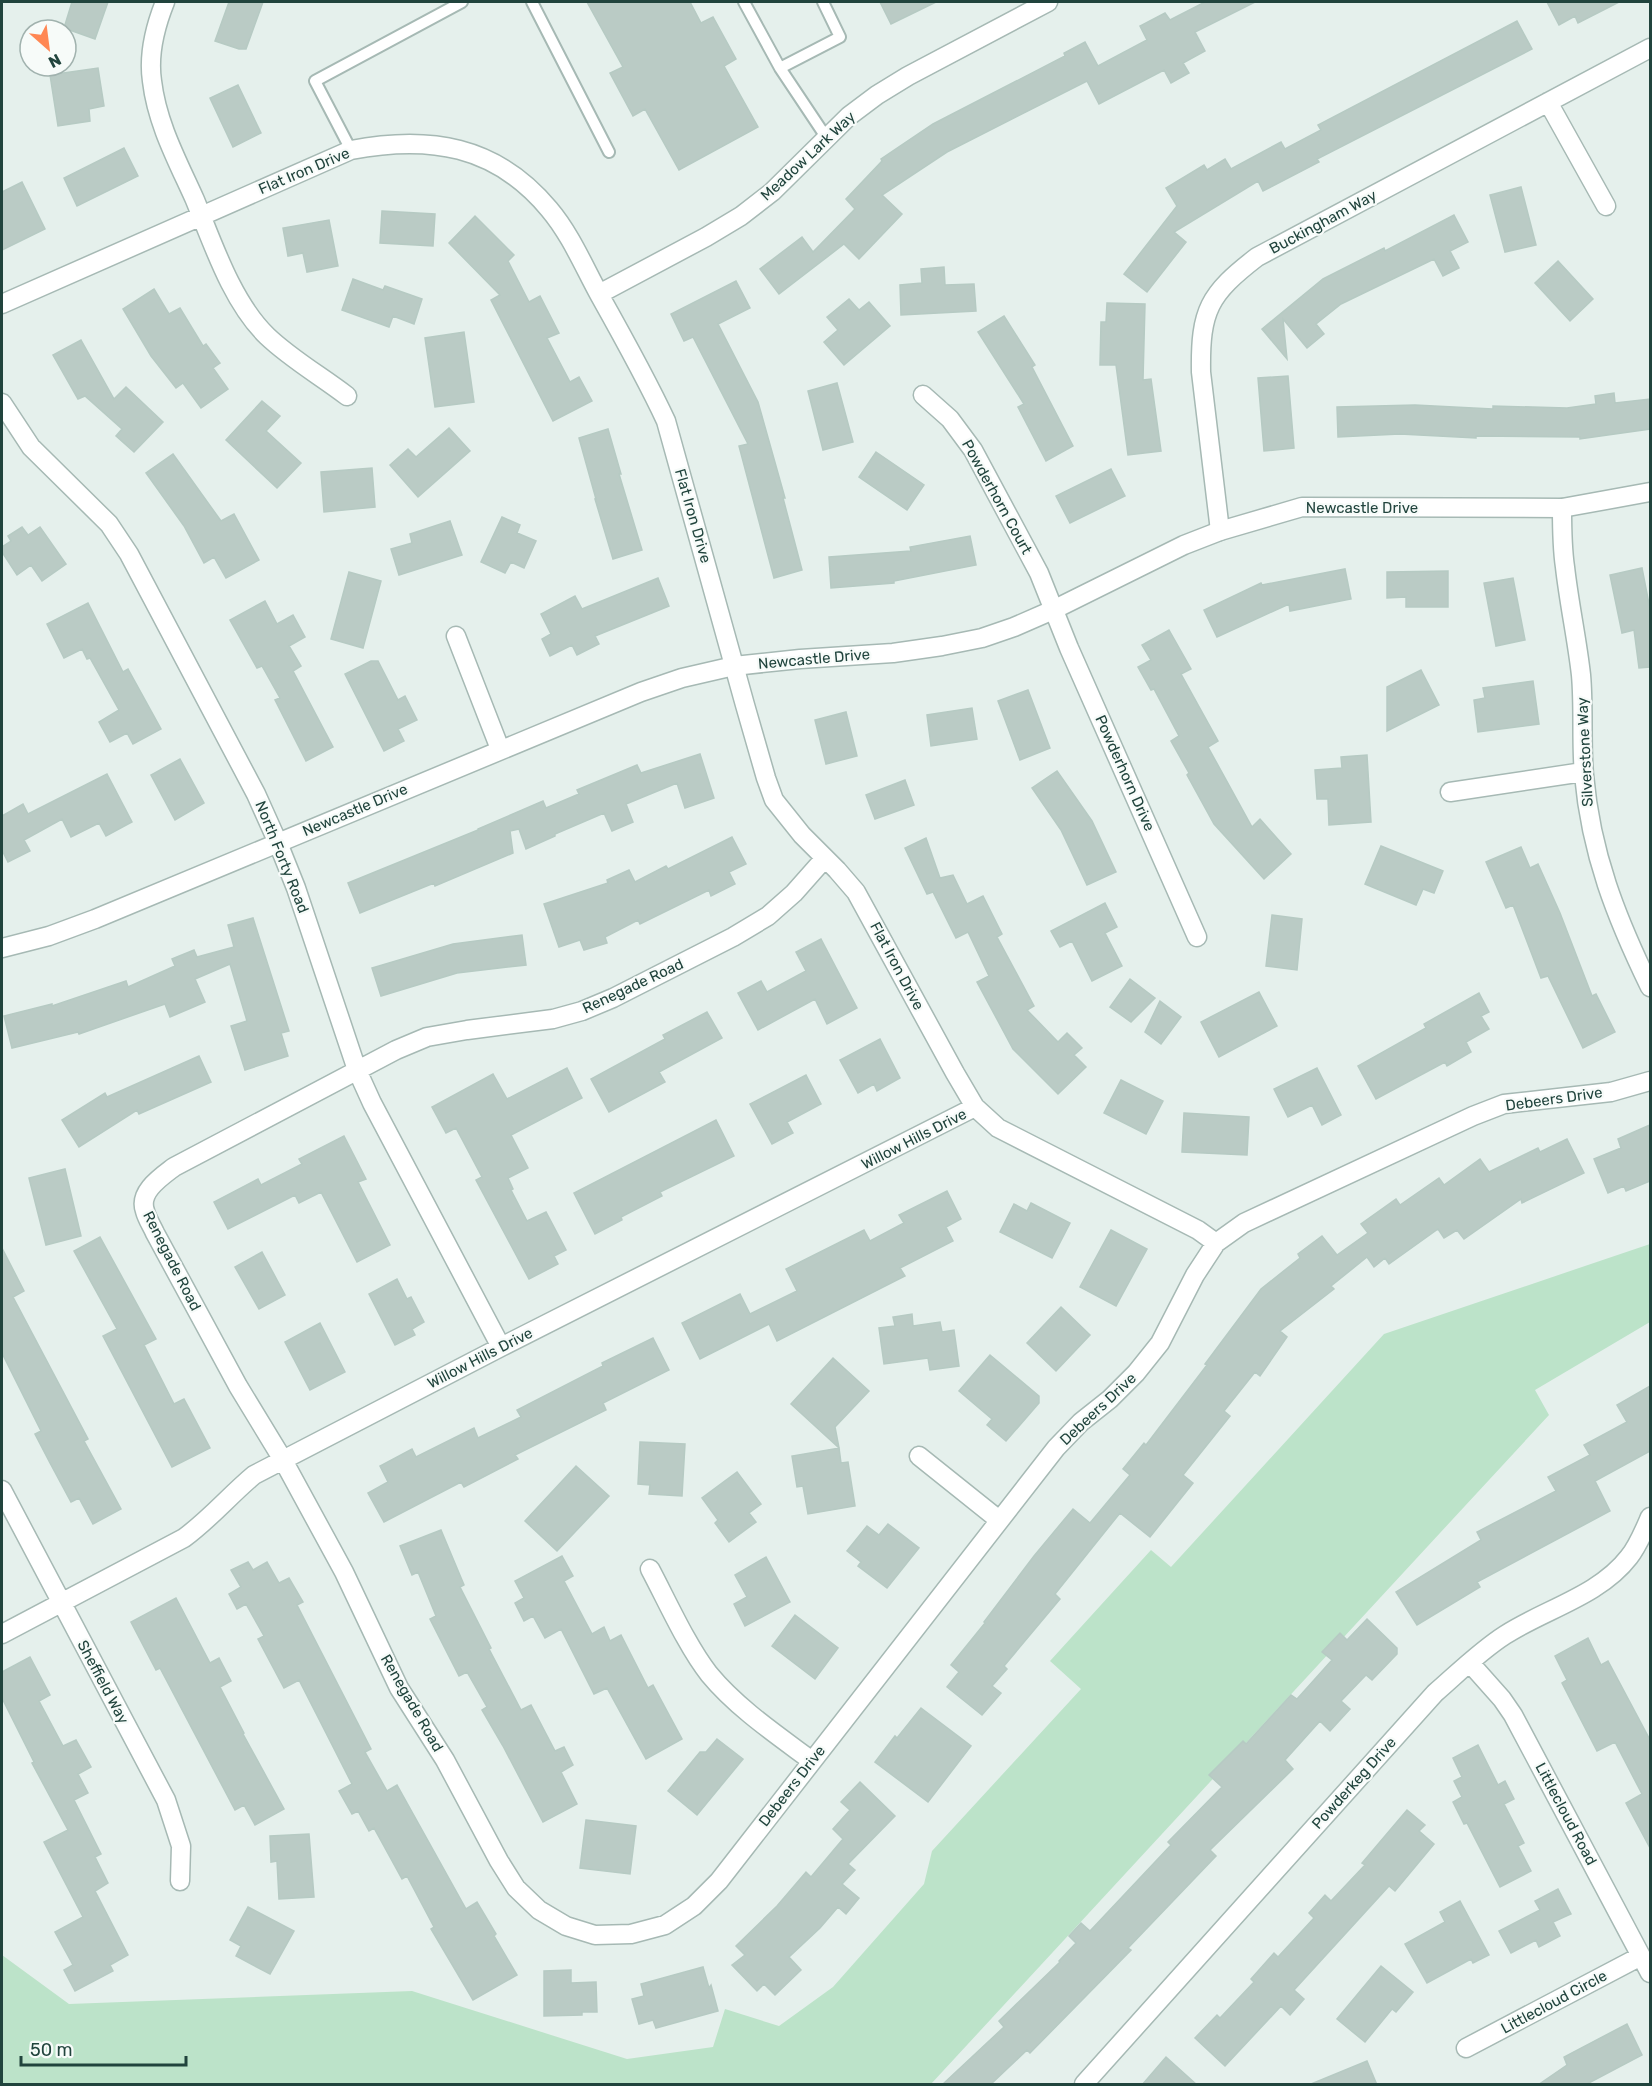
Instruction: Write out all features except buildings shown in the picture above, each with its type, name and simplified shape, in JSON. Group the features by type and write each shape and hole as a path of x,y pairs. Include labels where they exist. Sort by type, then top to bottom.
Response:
{"street":[{"path":"165,2 157,22 152,50 151,79 156,108 166,137 225,271 245,309 267,336 347,396"},
{"name":"Meadow Lark Way","path":"599,294 741,216 772,192 849,116 885,91 1041,3"},
{"name":"Buckingham Way","path":"1220,531 1201,372 1201,349 1210,304 1229,279 1257,257 1650,48"},
{"path":"1548,102 1606,206"},
{"name":"Flat Iron Drive","path":"2,304 351,150 407,143 458,149 492,161 520,179 550,210 574,247 649,384 666,422 774,800 795,828 856,892 975,1107 998,1128 1198,1230 1216,1243"},
{"name":"Powderhorn Court","path":"923,395 950,418 974,450 1039,573 1053,610"},
{"name":"North Forty Road","path":"2,403 32,447 109,524 129,554 256,794 296,888 357,1070 372,1103 501,1347"},
{"name":"Newcastle Drive","path":"2,948 50,936 95,919 500,749 641,692 682,678 734,666 893,653 982,638 1053,610 1184,545 1220,531 1302,507 1562,508 1650,492"},
{"name":"Silverstone Way","path":"1562,508 1565,569 1582,686 1583,772 1589,817 1611,900 1624,935 1650,987"},
{"name":"Powderhorn Drive","path":"1053,610 1197,937"},
{"path":"456,636 500,749"},
{"path":"1450,792 1583,772"},
{"name":"Renegade Road","path":"595,1935 566,1926 539,1910 516,1888 499,1861 445,1761 399,1688 354,1591 155,1233 143,1209 145,1195 155,1181 174,1167 396,1050 428,1037 553,1019 613,999 733,937 768,916 794,893 825,858"},
{"name":"Debeers Drive","path":"595,1935 630,1934 664,1924 694,1906 718,1881 1056,1448 1081,1422 1110,1399 1160,1343 1195,1275 1216,1243 1254,1218 1504,1104 1611,1092 1650,1081"},
{"name":"Willow Hills Drive","path":"2,1635 184,1538 203,1525 236,1490 254,1475 975,1107"},
{"path":"919,1456 999,1520"},
{"name":"Sheffield Way","path":"2,1490 166,1800 181,1846 180,1881"},
{"name":"Powderkeg Drive","path":"1084,2085 1435,1693 1483,1650 1507,1633 1588,1591 1612,1575 1629,1557 1650,1517"},
{"path":"650,1569 682,1630 708,1672 724,1691 812,1761"},
{"name":"Littlecloud Road","path":"1470,1663 1502,1699 1512,1715 1650,1973"},
{"name":"Littlecloud Circle","path":"1466,2048 1641,1956"}],"lane":[{"path":"351,150 315,81 462,2"},
{"path":"532,2 609,152"},
{"path":"744,2 780,68 826,137"},
{"path":"780,68 840,36 823,2"}],"green space":[{"path":"1650,1244 1650,1322 1535,1390 1549,1415 931,2084 2,2084 2,1955 69,2004 412,1991 627,2059 713,2047 725,2009 779,2026 833,1987 924,1884 932,1851 1081,1689 1050,1661 1151,1550 1171,1567 1384,1334"}]}
